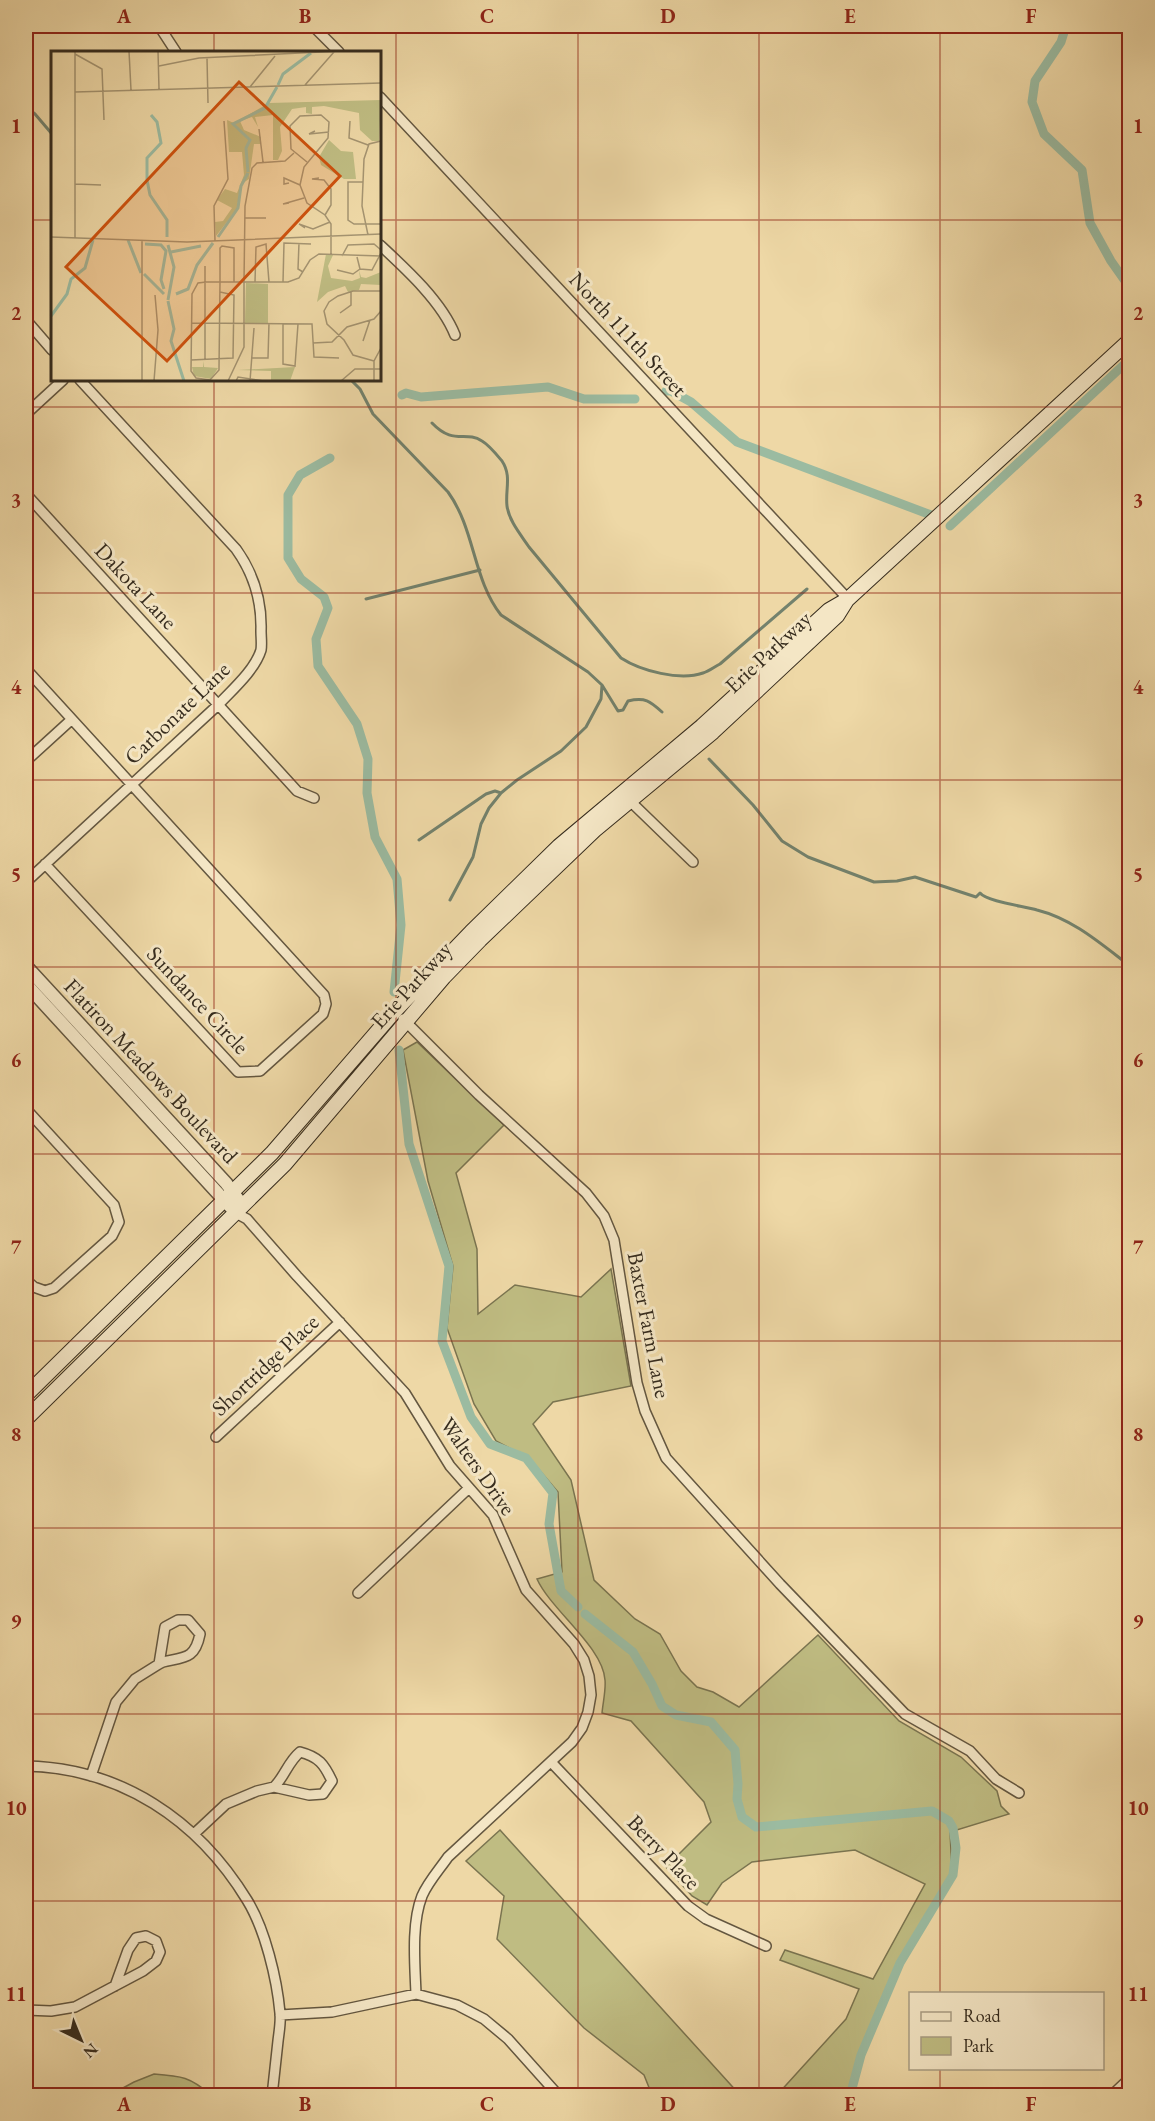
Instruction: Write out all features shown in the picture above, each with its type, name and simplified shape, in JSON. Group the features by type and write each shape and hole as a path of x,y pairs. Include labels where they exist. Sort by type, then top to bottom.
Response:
{"main road":[{"name":"Erie Parkway","path":"26,1395 272,1153 395,1011 559,846 702,726 829,610 848,599 1130,340"},
{"name":"Erie Parkway","path":"26,1419 242,1213 444,977 504,916 596,830 713,732 837,616 848,599"}],"street":[{"path":"159,26 175,51"},
{"path":"313,26 338,51"},
{"name":"North 111th Street","path":"381,98 848,599"},
{"path":"381,247 397,261 440,309 449,320 455,335"},
{"path":"26,320 51,349"},
{"path":"26,414 62,381"},
{"name":"Carbonate Lane","path":"26,882 218,705 248,673 261,650 261,622 257,590 248,565 236,549 81,381"},
{"name":"Dakota Lane","path":"26,494 297,791 314,798"},
{"name":"Sundance Circle","path":"26,669 324,995 326,1004 323,1014 260,1071 238,1072 45,864"},
{"path":"26,761 71,720"},
{"path":"630,801 693,862"},
{"name":"Flatiron Meadows Boulevard","path":"26,966 242,1213"},
{"name":"Flatiron Meadows Boulevard","path":"26,984 229,1196"},
{"name":"Baxter Farm Lane","path":"395,1011 479,1095 586,1193 604,1216 614,1240 637,1383 645,1411 666,1458 780,1584 905,1714 970,1751 996,1779 1019,1793"},
{"path":"26,1109 114,1205 119,1222 112,1236 54,1288 45,1291 34,1287 26,1280"},
{"name":"Walters Drive","path":"242,1213 405,1393 450,1466 493,1515 526,1590 574,1644 584,1660 589,1676 591,1695 582,1728 572,1742 448,1857 433,1876 422,1898 415,1930 416,1994"},
{"name":"Shortridge Place","path":"216,1437 340,1322"},
{"path":"358,1593 470,1488"},
{"path":"91,1776 116,1702 135,1679 159,1664 188,1657 197,1648 200,1634 188,1620 177,1620 165,1627 159,1664"},
{"path":"195,1833 226,1804 257,1791 274,1787 309,1795 323,1794 332,1781 325,1767 313,1755 300,1752 290,1761 282,1779 274,1787"},
{"name":"Berry Place","path":"551,1762 688,1906 706,1919 766,1946"},
{"path":"26,1766 45,1767 91,1776 136,1793 167,1811 195,1833 232,1879 248,1901 271,1965 280,2015 272,2096"},
{"path":"26,2010 51,2011 75,2007 115,1986 156,1961 160,1952 156,1941 146,1936 136,1938 128,1950 115,1986"},
{"path":"280,2015 332,2012 416,1994 457,2006 484,2019 508,2039 559,2096"},
{"path":"1111,2096 1130,2078"}],"green space":[{"path":"417,1042 504,1125 456,1173 477,1249 478,1314 515,1285 581,1297 611,1269 631,1386 553,1402 533,1424 571,1480 594,1580 635,1619 660,1634 681,1671 697,1687 713,1692 739,1707 818,1635 899,1721 961,1757 997,1791 1001,1806 1009,1814 950,1832 952,1872 886,1992 869,2032 849,2095 777,2095 846,2019 859,1989 780,1960 785,1950 873,1979 925,1884 855,1850 752,1862 722,1883 707,1905 692,1896 666,1867 711,1822 704,1802 631,1721 602,1713 605,1680 602,1667 596,1655 553,1603 537,1579 562,1572 558,1492 530,1459 496,1441 474,1404 447,1328 453,1266 428,1181 403,1050"},
{"path":"500,1830 740,2095 652,2095 644,2075 584,2028 497,1939 504,1896 466,1861"},
{"path":"154,2074 185,2078 211,2095 110,2095"}],"waterway":[{"path":"1066,26 1061,42 1035,81 1032,102 1044,134 1082,170 1090,223 1111,261 1130,288"},
{"path":"26,107 51,133"},
{"path":"950,526 1130,359"},
{"path":"352,381 360,389 373,414 448,492 457,506 485,586 501,615 588,672 602,685 618,711 623,710 628,701 639,699 650,703 662,712"},
{"path":"402,395 406,393 421,397 548,387 584,399 635,399"},
{"path":"666,391 671,391 691,402 737,442 931,515"},
{"path":"432,423 447,434 482,441 502,461 507,472 507,506 516,528 529,547 621,658 629,663 650,671 672,675 683,676 705,672 720,664 807,589"},
{"path":"330,458 300,475 288,495 288,558 301,579 324,597 328,608 316,639 318,666 357,724 368,759 367,793 375,837 397,879 401,925 394,992"},
{"path":"366,599 480,570"},
{"path":"450,900 473,857 481,824 489,808 501,793 561,751 586,727 601,699 602,685"},
{"path":"709,759 753,805 782,841 808,857 874,882 915,877 976,897 980,893 998,901 1050,914 1086,933 1130,966"},
{"path":"419,840 486,794 495,791 501,793"},
{"path":"399,1050 409,1144 449,1266 442,1341 471,1417 490,1444 526,1458 553,1493 549,1524 561,1591 578,1607"},
{"path":"585,1614 633,1652 662,1706 676,1715 711,1722 735,1750 737,1799 742,1817 756,1827 932,1811 949,1821 953,1828 956,1848 953,1875 900,1963 861,2055 850,2096"}]}
